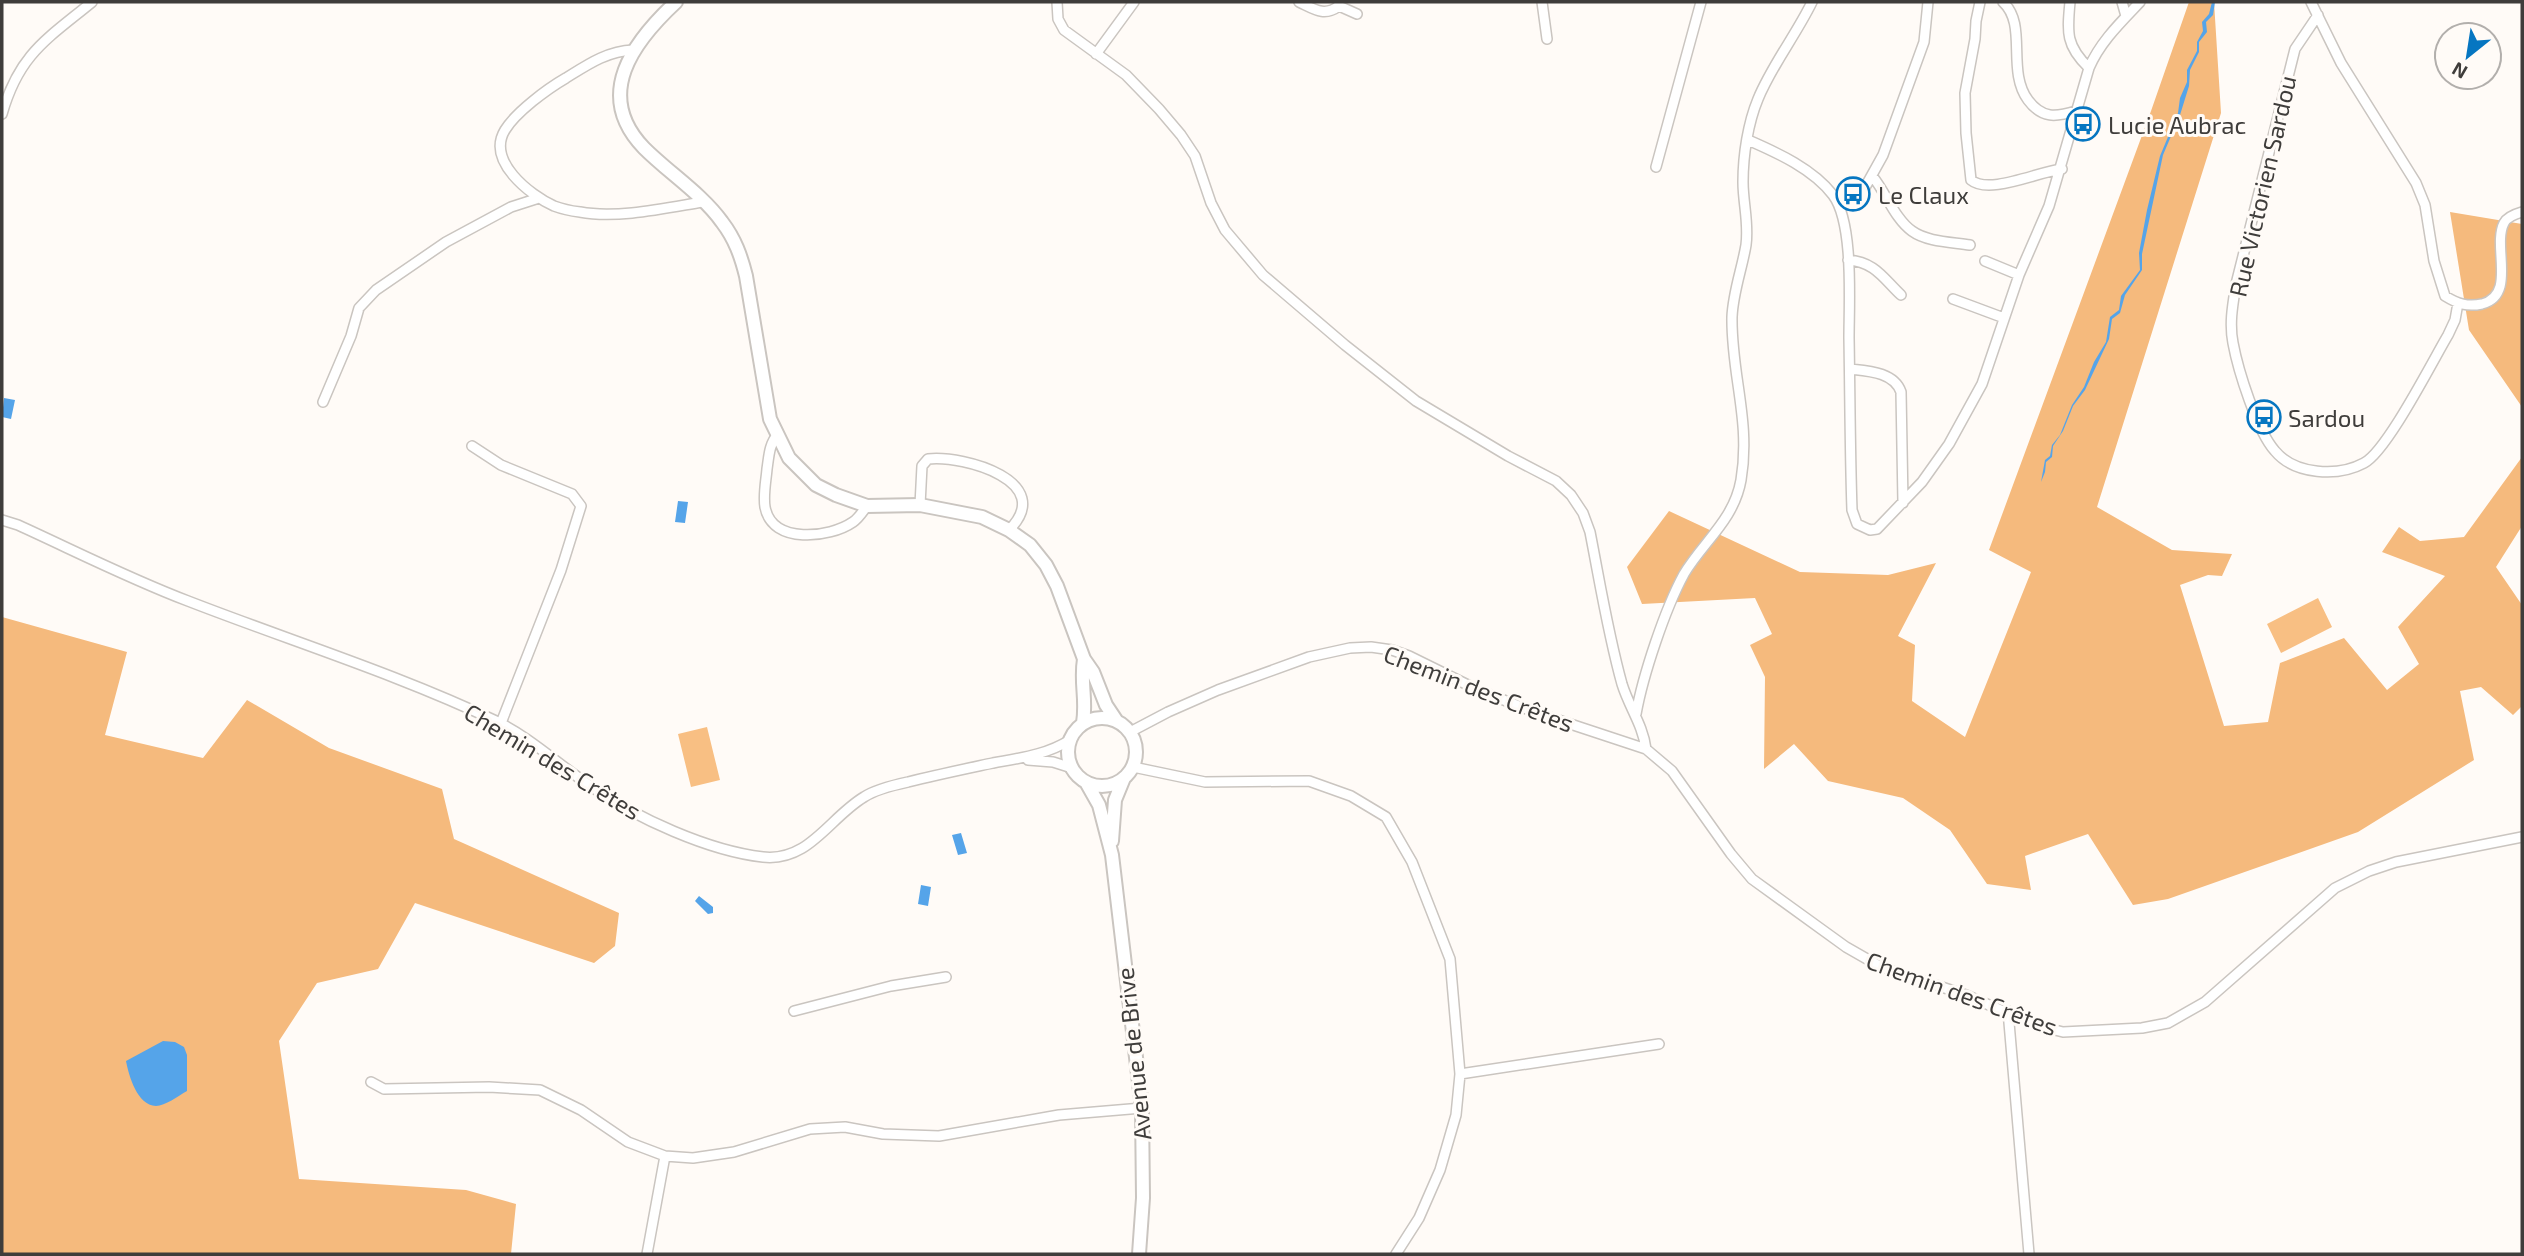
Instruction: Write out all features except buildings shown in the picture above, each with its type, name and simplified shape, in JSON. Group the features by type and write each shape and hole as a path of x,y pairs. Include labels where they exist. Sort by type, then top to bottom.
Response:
{"street":[{"path":"2,114 14,78 34,50 92,2"},
{"path":"676,2 650,26 633,50 623,72 619,94 623,114 642,146 721,220 740,253 769,419 789,458 816,485 867,506 920,505 982,517 1009,530 1030,545 1046,565 1057,586 1084,659 1093,672 1106,705 1116,720 1130,732 1135,743 1133,767 1124,778 1115,800 1112,855"},
{"path":"1057,2 1058,19 1064,30 1126,75 1181,135 1195,156 1210,203 1225,230 1263,275 1416,401 1508,456 1556,481 1571,495 1583,513 1590,532 1616,663 1624,689 1643,731 1646,749"},
{"path":"1096,54 1134,2"},
{"path":"1299,2 1323,13 1332,11 1339,4 1357,14"},
{"path":"1540,2 1547,39"},
{"path":"1656,167 1702,2"},
{"path":"1636,716 1646,674 1684,574 1732,510 1741,482 1745,436 1732,318 1737,278 1746,245 1747,208 1743,182 1748,141 1751,121 1764,86 1812,2"},
{"path":"1840,208 1853,201 1873,177 1883,155 1924,42 1928,2"},
{"path":"1980,2 1965,93 1971,180 1977,185 1990,186 2044,171 2062,169"},
{"path":"2003,2 2012,15 2016,36 2018,85 2022,92 2033,106 2048,116 2077,111"},
{"path":"2070,2 2068,39 2078,57 2089,68"},
{"path":"2122,2 2126,16"},
{"path":"1748,141 1799,166 1820,181 1834,196 1840,208 1848,260 1853,517 1862,528 1877,529 1928,472 1967,415 1982,384 2020,275 2049,206 2095,53 2140,2"},
{"path":"2311,2 2341,63 2416,183 2425,205 2439,281 2445,296 2471,306 2488,302 2498,290 2502,272 2500,236 2504,221 2522,212"},
{"name":"Rue Victorien Sardou","path":"2318,15 2305,30 2295,49 2236,284 2233,306 2235,352 2258,421 2276,452 2296,465 2320,472 2350,468 2374,456 2448,335 2455,320 2458,303"},
{"path":"633,50 616,51 588,64 551,87 505,130 500,144 503,158 511,174 539,198 556,207 583,213 607,214 702,201"},
{"path":"1873,177 1912,232 1932,239 1970,246"},
{"path":"323,402 351,336 359,308 376,290 446,242 511,207 539,198"},
{"path":"1848,260 1865,262 1871,266 1900,295"},
{"path":"1984,261 2020,275"},
{"path":"1954,299 2004,318"},
{"path":"1850,369 1884,375 1899,385 1902,392 1903,503"},
{"path":"778,434 771,442 765,509 782,529 800,535 818,535 838,530 856,521 867,506"},
{"path":"472,446 501,465 572,494 581,506 561,570 501,723"},
{"path":"920,505 922,466 928,459 943,458 992,471 1006,477 1020,492 1024,510 1019,521 1009,530"},
{"name":"Chemin des Crêtes","path":"2,520 132,578 387,674 501,723 593,788 624,806 707,845 731,852 766,858 792,854 815,841 865,796 934,776 1023,759 1070,740"},
{"name":"Chemin des Crêtes","path":"1130,732 1219,690 1309,657 1350,648 1392,650 1514,704 1646,749 1672,771 1752,879 1846,947 1881,967 2008,1012 2035,1025 2063,1032 2142,1028 2168,1023 2205,1002 2335,888 2369,871 2396,862 2522,837"},
{"path":"1084,659 1082,674 1086,703 1083,723 1070,740 1068,754 1072,768 1086,782 1099,806 1112,855"},
{"path":"1083,723 1099,718 1116,720"},
{"name":"Chemin des Crêtes","path":"1023,759 1054,762 1072,768"},
{"path":"1133,767 1205,782 1309,781 1351,796 1385,817 1412,862 1450,959 1460,1074 1455,1115 1440,1170 1419,1218 1396,1254"},
{"path":"1086,782 1099,786 1124,778"},
{"name":"Avenue de Brive","path":"1112,855 1142,1108 1143,1198 1139,1254"},
{"path":"794,1010 891,986 946,978"},
{"path":"2008,1012 2029,1254"},
{"path":"1460,1074 1659,1044"},
{"path":"371,1082 384,1089 489,1087 541,1090 581,1110 628,1142 665,1156 693,1158 734,1152 810,1129 845,1127 883,1134 939,1136 1059,1115 1142,1108"},
{"path":"647,1254 665,1156"}],"shaded area":[{"path":"2189,2 2214,2 2221,113 2097,507 2172,550 2232,554 2222,576 2208,575 2180,585 2224,726 2268,722 2280,663 2344,638 2387,690 2419,664 2398,627 2445,576 2382,552 2399,527 2420,541 2464,537 2522,457 2522,526 2496,567 2522,605 2522,706 2513,715 2481,687 2460,691 2474,760 2358,832 2168,899 2133,905 2088,834 2025,856 2031,890 1987,884 1950,830 1903,798 1828,781 1794,744 1764,769 1765,677 1750,645 1772,634 1755,598 1642,604 1627,567 1669,511 1800,572 1888,575 1936,563 1898,636 1915,645 1912,701 1965,737 2031,572 1989,550"},
{"path":"2450,212 2522,224 2522,407 2469,330"},
{"path":"2318,598 2332,627 2281,653 2267,624"},
{"path":"2,617 127,652 105,735 203,758 247,700 329,748 442,789 454,839 619,913 615,946 594,963 415,903 378,969 317,983 279,1041 299,1179 466,1190 516,1204 511,1254 2,1254"},
{"path":"707,727 720,780 691,787 678,734"}],"water":[{"path":"2212,2 2215,2 2213,15 2206,22 2207,32 2199,42 2199,52 2190,70 2189,86 2180,115 2163,155 2142,254 2142,270 2125,295 2120,313 2112,319 2109,339 2085,390 2073,406 2063,431 2053,446 2052,457 2046,462 2041,482 2045,460 2050,456 2052,445 2060,435 2072,405 2106,342 2110,317 2119,310 2121,296 2140,270 2139,253 2160,156 2178,113 2180,98 2187,82 2187,70 2197,51 2197,42 2203,31 2202,22 2209,14"},
{"path":"4,398 15,400 11,419 2,417"},
{"path":"678,501 688,502 685,523 675,522"},
{"path":"961,833 967,853 958,855 952,835"},
{"path":"921,885 931,887 928,906 918,904"},
{"path":"699,896 713,907 713,913 708,914 695,901"},
{"path":"163,1041 175,1042 184,1047 187,1055 187,1091 156,1106 144,1101 139,1095 126,1061"}],"place":[{"name":"Lucie Aubrac","path":"2083,124"},
{"name":"Le Claux","path":"1853,194"},
{"name":"Sardou","path":"2264,417"}]}
